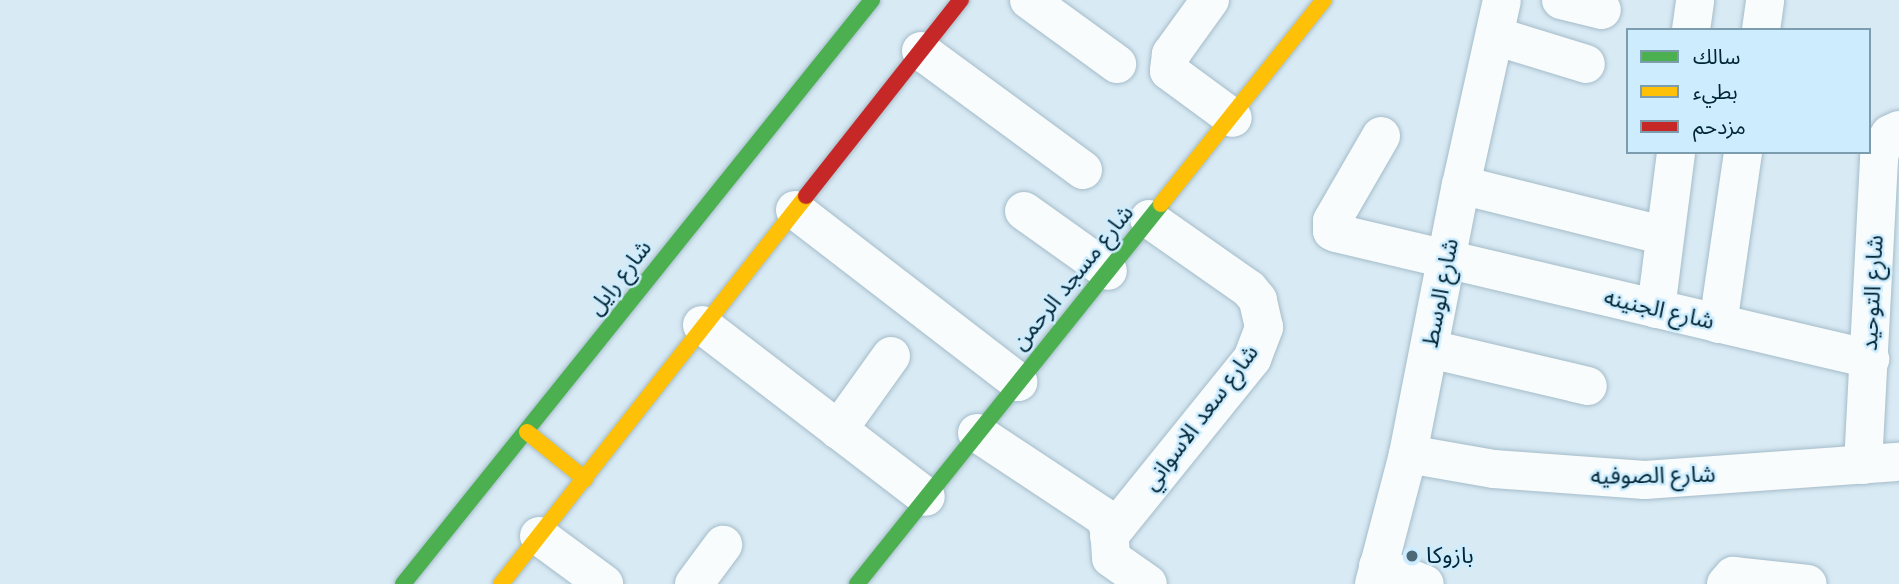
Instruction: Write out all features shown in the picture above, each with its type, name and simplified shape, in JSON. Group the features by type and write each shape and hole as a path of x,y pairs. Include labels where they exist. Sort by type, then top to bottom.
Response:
{"street":[{"name":"شارع رايل","path":"403,584 872,0"},
{"path":"501,584 702,325 961,0"},
{"path":"1029,0 1117,64"},
{"path":"1210,0 1171,54 1169,71 1233,118"},
{"name":"شارع مسجد الرحمن","path":"857,584 1233,118 1324,0"},
{"path":"1561,0 1602,10"},
{"path":"1691,28 1695,0"},
{"path":"1761,28 1765,0"},
{"path":"1498,18 1586,64"},
{"name":"شارع الوسط","path":"1376,575 1408,454 1461,185 1498,18"},
{"path":"921,51 1083,170"},
{"name":"شارع التوحيد","path":"1881,463 1870,359 1879,158 1889,134 1899,130"},
{"name":"شارع الجنينه","path":"1381,136 1332,221 1332,230 1448,260 1870,359"},
{"path":"1656,309 1676,154"},
{"path":"1718,324 1743,154"},
{"path":"1461,185 1665,236"},
{"path":"795,209 1018,382"},
{"path":"1024,211 1108,271"},
{"name":"شارع سعد الاسواني","path":"1109,536 1252,359 1264,327 1258,300 1249,289 1149,219"},
{"path":"702,325 926,497"},
{"path":"1430,349 1588,386"},
{"path":"838,430 891,356"},
{"path":"527,432 585,479"},
{"path":"977,433 1104,517 1111,558 1148,584"},
{"name":"شارع الصوفيه","path":"1408,454 1508,470 1645,480 1881,463"},
{"path":"539,536 604,584"},
{"path":"694,584 723,545"},
{"path":"1376,575 1425,584"},
{"path":"1726,584 1733,576 1808,584"}],"traffic: fast":[{"path":"403,584 872,0"},
{"path":"857,584 1161,204"}],"traffic: slow":[{"path":"1161,204 1324,0"},
{"path":"501,584 806,196"},
{"path":"527,432 585,479"}],"traffic: jam":[{"path":"806,196 961,0"}],"place":[{"name":"بازوكا","path":"1412,556"}]}
